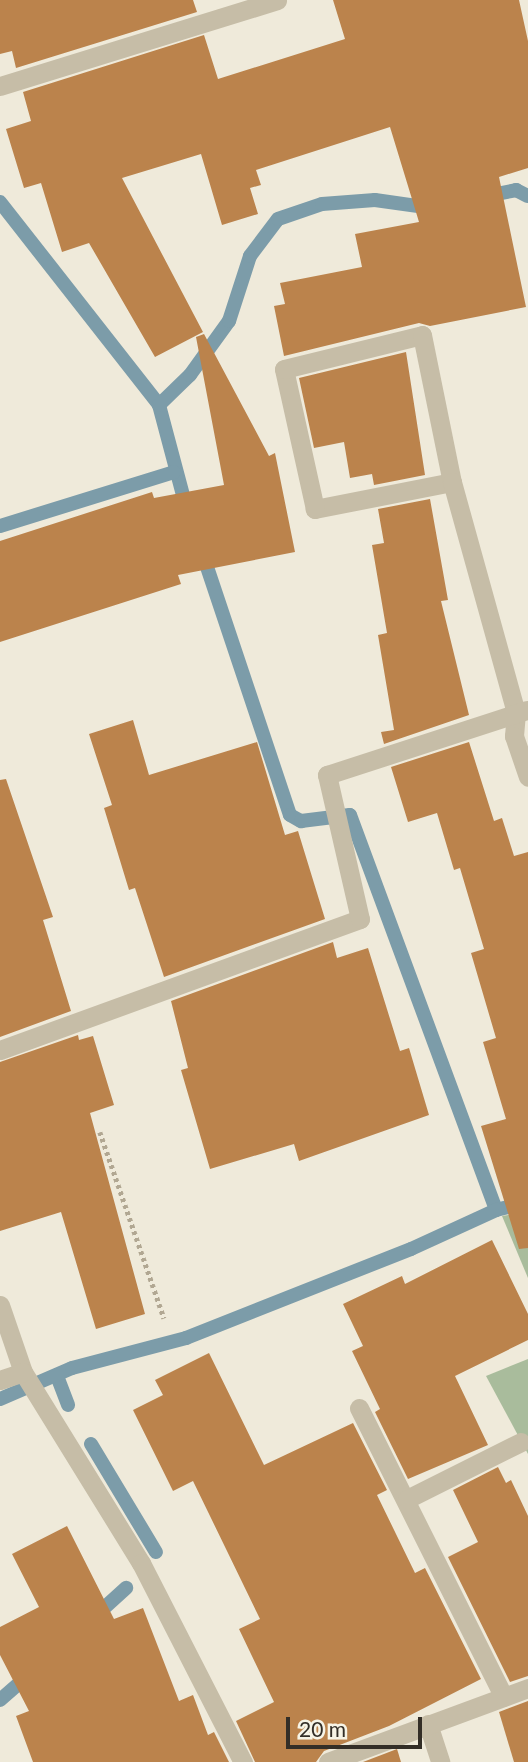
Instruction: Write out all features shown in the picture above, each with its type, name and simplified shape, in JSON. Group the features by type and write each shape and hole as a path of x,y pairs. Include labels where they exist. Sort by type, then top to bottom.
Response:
{"street":[{"path":"0,86 277,0"},
{"path":"452,482 315,509 284,369 422,335 452,482 522,711 514,736 528,777"},
{"path":"0,1050 360,919 327,775 522,711"},
{"path":"0,1305 23,1372 141,1563 243,1762"},
{"path":"0,1380 23,1372"},
{"path":"359,1408 504,1697"},
{"path":"407,1499 522,1442"},
{"path":"328,1762 528,1688"},
{"path":"428,1724 440,1762"}],"path":[{"path":"100,1132 164,1318"}],"green space":[{"path":"528,1212 528,1278 502,1216"},
{"path":"528,1359 528,1454 486,1376"}],"building":[{"path":"0,0 193,0 197,12 16,68 12,51 0,54"},
{"path":"333,0 519,0 528,41 528,168 499,177 526,307 430,326 419,323 284,356 274,306 285,304 280,283 362,267 355,234 419,222 390,127 256,170 261,185 250,188 258,214 222,225 201,154 122,178 203,332 155,357 89,243 62,252 41,183 24,188 6,129 31,121 23,92 204,35 218,79 345,39"},
{"path":"204,334 269,456 275,453 295,552 178,575 181,584 0,642 0,541 152,492 154,498 224,485 196,337"},
{"path":"406,352 425,475 374,485 372,474 350,478 344,442 314,448 299,378"},
{"path":"430,499 448,600 441,601 469,715 384,744 381,732 394,730 378,635 387,633 372,545 384,543 378,509"},
{"path":"133,720 149,775 257,742 285,835 298,831 325,919 164,977 135,888 129,890 104,808 112,805 89,734"},
{"path":"469,742 494,821 502,818 514,856 528,852 528,1248 519,1249 481,1126 506,1119 483,1042 496,1038 471,953 484,949 460,868 454,870 437,813 408,822 391,767"},
{"path":"6,779 53,917 43,920 71,1011 0,1037 0,780"},
{"path":"333,942 337,958 368,948 400,1051 409,1048 429,1115 299,1161 294,1144 210,1169 181,1070 188,1068 171,1001"},
{"path":"78,1035 79,1040 93,1036 114,1105 90,1113 145,1314 96,1329 61,1212 0,1231 0,1062"},
{"path":"492,1240 528,1314 528,1340 455,1376 488,1445 408,1479 375,1412 380,1409 352,1351 363,1346 343,1304 402,1276 405,1284"},
{"path":"209,1353 264,1465 353,1423 387,1490 377,1495 415,1573 425,1568 481,1679 389,1726 324,1751 316,1762 255,1762 236,1721 274,1702 239,1629 260,1619 193,1481 173,1491 133,1410 163,1395 155,1380"},
{"path":"498,1467 506,1483 511,1480 528,1516 528,1676 510,1682 448,1557 478,1542 453,1490"},
{"path":"67,1526 114,1619 143,1608 179,1701 193,1695 208,1735 214,1732 229,1762 33,1762 16,1716 29,1711 0,1655 0,1627 39,1607 12,1554"},
{"path":"528,1701 528,1762 514,1762 499,1712"},
{"path":"397,1749 401,1762 363,1762"}],"waterway":[{"path":"486,196 516,190 528,196"},
{"path":"159,405 190,375 229,321 250,256 278,219 322,204 375,200 432,208"},
{"path":"0,202 159,405 187,510"},
{"path":"0,526 174,472"},
{"path":"202,552 290,815 301,821 350,815 496,1210 528,1202"},
{"path":"0,1399 72,1368 186,1338 411,1249 496,1210"},
{"path":"57,1376 68,1405"},
{"path":"91,1444 156,1552"},
{"path":"93,1618 126,1588"},
{"path":"0,1700 31,1673"}]}
